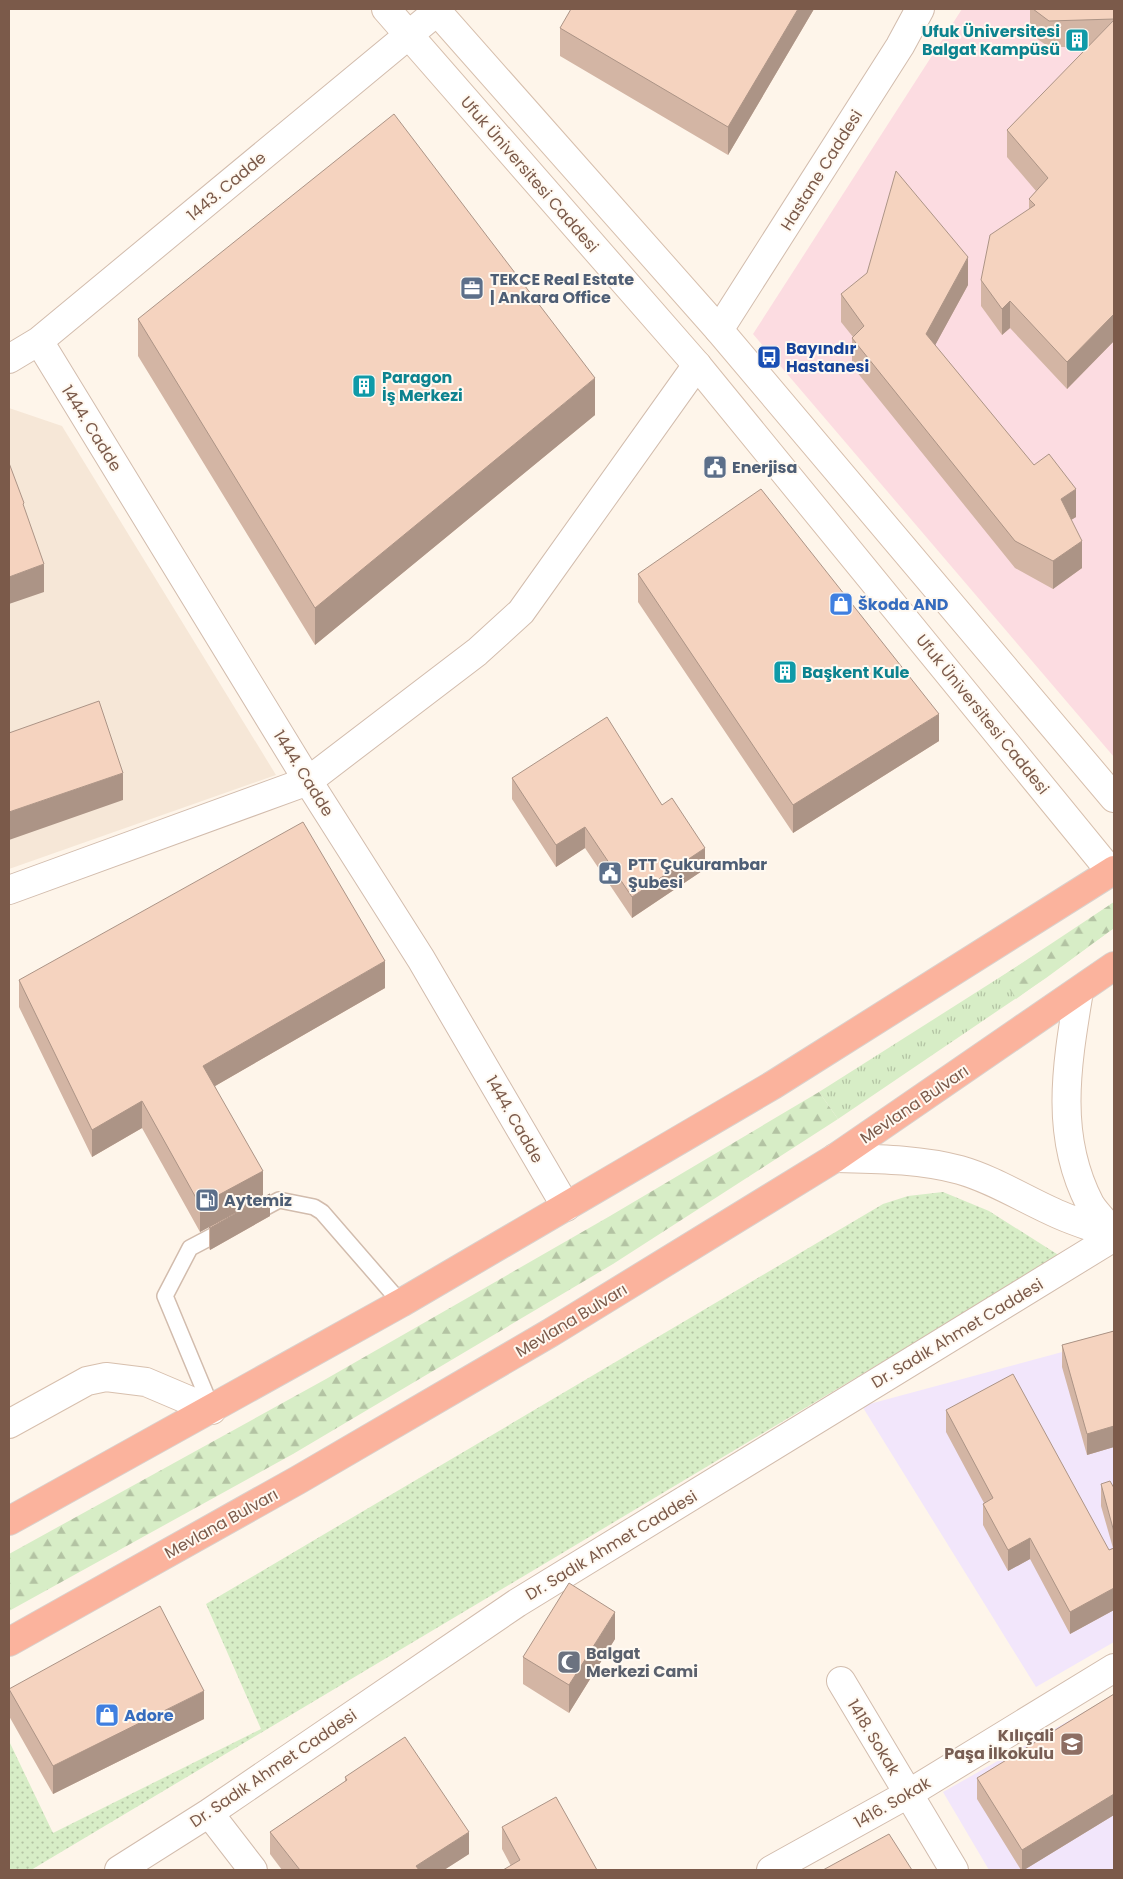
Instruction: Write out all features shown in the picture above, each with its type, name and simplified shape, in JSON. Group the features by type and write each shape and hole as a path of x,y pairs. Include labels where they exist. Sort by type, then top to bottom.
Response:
{"highway":[{"path":"9,1521 212,1410 401,1303 773,1085 1113,871"},
{"name":"Mevlana Bulvarı","path":"9,1642 298,1480 542,1338 834,1158 1114,966"}],"street":[{"name":"Ufuk Üniversitesi Caddesi","path":"386,9 697,365 1113,871"},
{"name":"Hastane Caddesi","path":"9,890 308,781 477,652 521,612 697,365 900,46 920,9"},
{"name":"1443. Cadde","path":"9,359 39,341 438,10"},
{"path":"438,10 720,330 1114,798"},
{"name":"1444. Cadde","path":"39,341 308,781 421,959 566,1206"},
{"path":"1079,991 1068,1060 1066,1101 1069,1137 1076,1170 1091,1206 1114,1235"},
{"path":"834,1158 885,1159 930,1164 960,1170 988,1180 1060,1215 1114,1235"},
{"name":"Dr. Sadık Ahmet Caddesi","path":"119,1870 209,1813 517,1603 1114,1235"},
{"path":"9,1424 87,1381 106,1377 146,1382 212,1410"},
{"name":"1416. Sokak","path":"771,1870 908,1794 1114,1668"},
{"name":"1418. Sokak","path":"841,1681 954,1870"},
{"path":"209,1813 253,1870"}],"lane":[{"path":"212,1410 165,1296 190,1248 279,1200 314,1207 322,1212 401,1303"}],"shaded area":[{"path":"962,9 1114,9 1114,757 753,334"},
{"path":"9,408 62,426 276,775 9,869"},
{"path":"1114,1338 1114,1642 1036,1687 862,1406"},
{"name":"Kılıçali Paşa İlkokulu","path":"1114,1695 1114,1870 989,1870 943,1792"}],"green space":[{"path":"1114,902 1114,928 1046,978 838,1119 819,1092 1065,936"},
{"path":"1114,902 1114,928 1016,999 1001,977"},
{"path":"819,1092 838,1119 613,1264 293,1454 9,1611 9,1554 326,1379 610,1216"},
{"path":"943,1192 989,1211 1060,1256 31,1870 9,1870 9,1741 53,1833 261,1729 206,1604 883,1204 908,1196"}],"building":[{"path":"571,9 798,9 728,127 560,28"},
{"path":"1033,9 1114,9 1114,19 1049,21"},
{"path":"1114,20 1114,314 1067,362 1010,301 1002,309 981,280 990,235 1035,205 1029,199 1048,178 1007,130"},
{"name":"Paragon İş Merkezi","path":"394,114 595,378 315,608 138,319"},
{"path":"896,171 968,257 926,334 1034,465 1049,454 1076,489 1061,499 1082,541 1053,561 1015,541 852,338 864,326 841,294 867,273"},
{"path":"9,463 44,564 9,577"},
{"name":"Başkent Kule","path":"761,489 939,714 793,805 638,574"},
{"path":"99,701 123,773 9,812 9,733"},
{"path":"607,717 662,805 672,798 705,848 632,897 585,827 556,845 512,778"},
{"path":"303,822 385,961 203,1066 263,1171 200,1205 142,1101 92,1130 19,980"},
{"path":"270,1194 210,1228 209,1227"},
{"path":"1114,1331 1114,1426 1087,1434 1062,1345"},
{"path":"1013,1374 1109,1550 1114,1548 1114,1588 1070,1612 1030,1538 1008,1550 983,1504 993,1498 946,1410"},
{"path":"1110,1481 1114,1488 1114,1532 1101,1484"},
{"path":"569,1583 615,1612 569,1685 523,1657"},
{"path":"160,1606 204,1691 53,1766 9,1689"},
{"path":"1114,1694 1114,1794 1022,1850 977,1778"},
{"path":"405,1737 469,1832 416,1866 419,1870 300,1870 270,1832 347,1780 345,1777"},
{"path":"556,1797 597,1870 503,1870 520,1860 502,1827"},
{"path":"889,1834 912,1870 823,1870"}],"place":[{"name":"Ufuk Üniversitesi Balgat Kampüsü","path":"1077,40"},
{"name":"TEKCE Real Estate | Ankara Office","path":"472,288"},
{"name":"Bayındır Hastanesi","path":"769,357"},
{"name":"Paragon İş Merkezi","path":"364,386"},
{"name":"Enerjisa","path":"715,467"},
{"name":"Škoda AND","path":"841,604"},
{"name":"Başkent Kule","path":"785,672"},
{"name":"PTT Çukurambar Şubesi","path":"610,873"},
{"name":"Aytemiz","path":"207,1200"},
{"name":"Balgat Merkezi Cami","path":"569,1662"},
{"name":"Adore","path":"107,1715"},
{"name":"Kılıçali Paşa İlkokulu","path":"1072,1744"}]}
